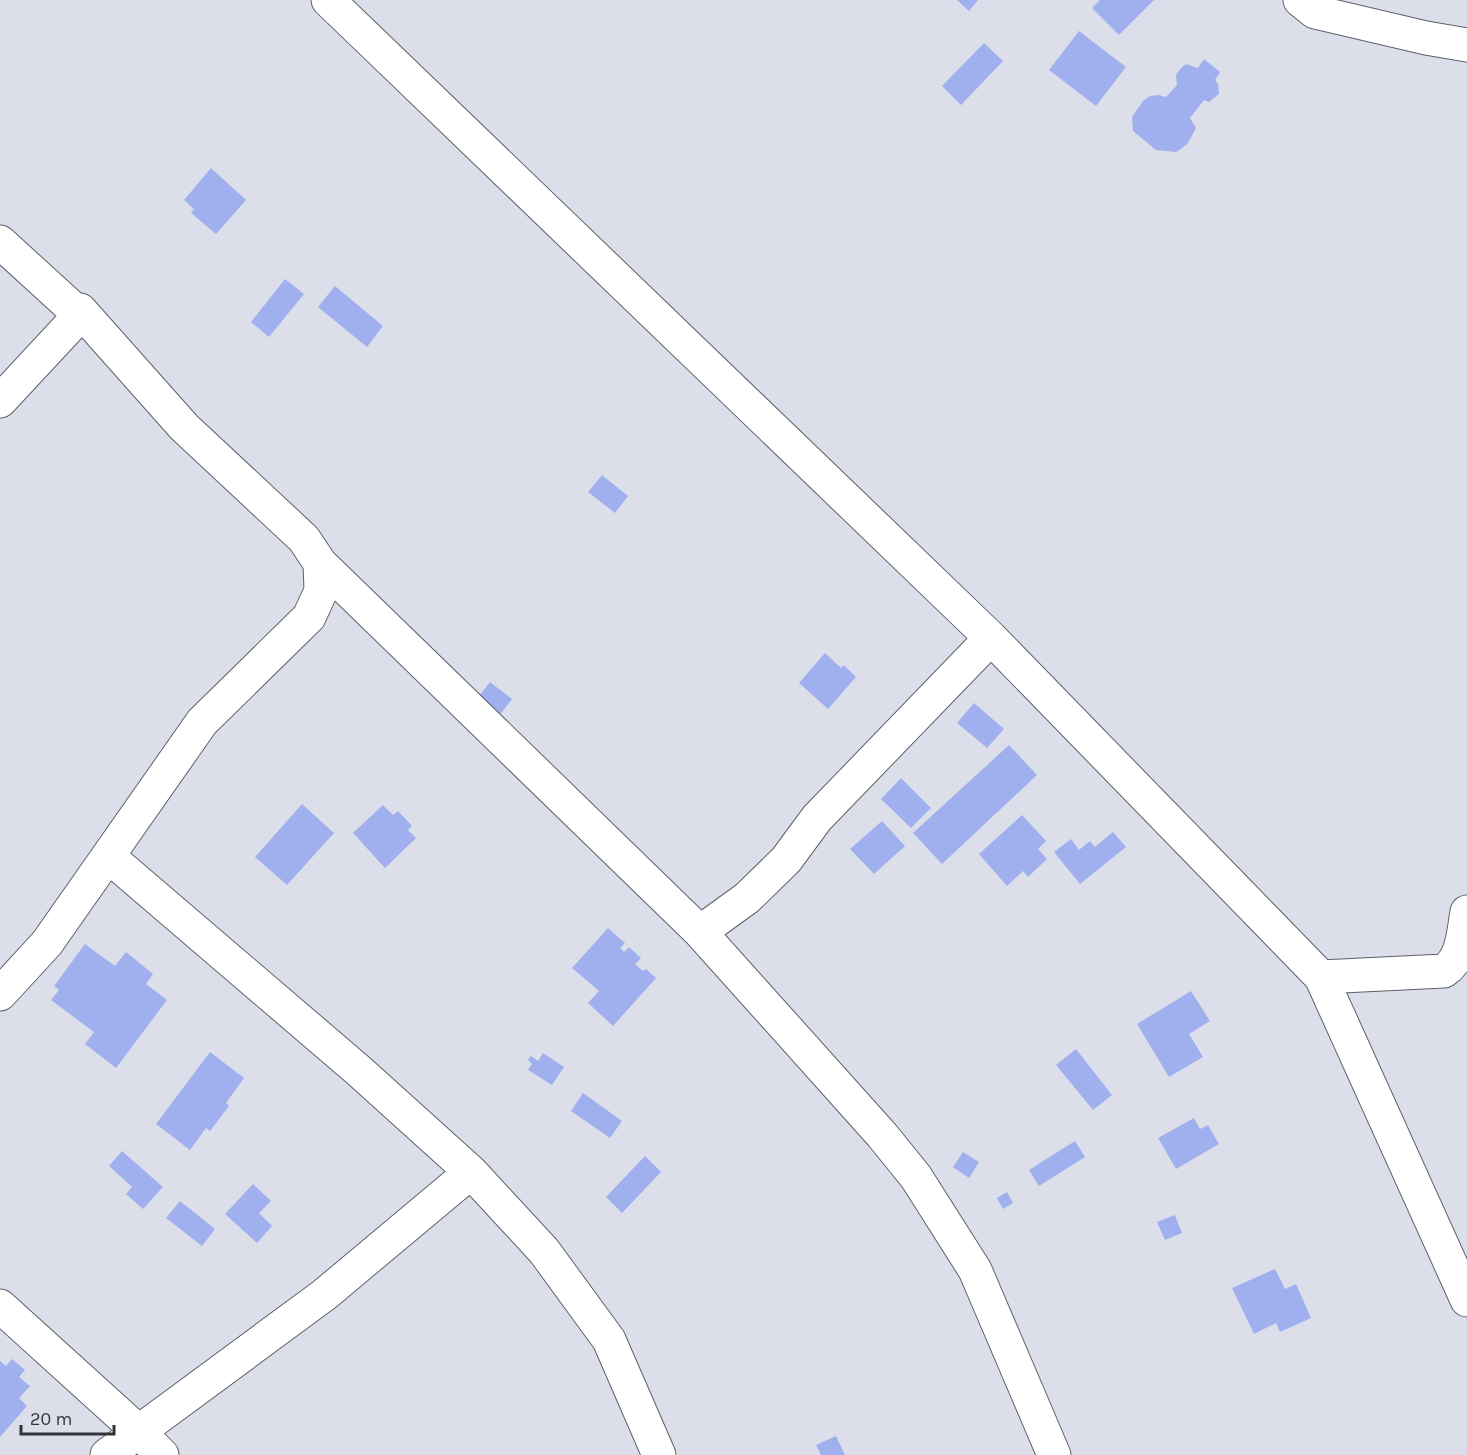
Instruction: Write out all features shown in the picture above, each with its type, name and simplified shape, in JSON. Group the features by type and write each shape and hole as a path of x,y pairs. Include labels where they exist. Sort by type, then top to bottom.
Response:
{"street":[{"path":"328,0 991,638 1321,977 1467,1300"},
{"path":"1300,0 1315,12 1426,38 1467,45"},
{"path":"0,242 80,315"},
{"path":"0,401 80,315 80,310 184,427 304,539 320,563 700,932 882,1135 916,1177 975,1270 1054,1455"},
{"path":"0,994 47,943 202,722 309,617 321,591 320,563"},
{"path":"700,932 747,898 786,860 817,818 991,638"},
{"path":"108,856 358,1070 471,1172 544,1251 609,1340 659,1455"},
{"path":"1321,977 1443,971 1454,964 1461,948 1467,912"},
{"path":"107,1455 324,1295 471,1172"},
{"path":"0,1306 162,1455"}],"building":[{"path":"957,0 978,0 969,11"},
{"path":"1100,0 1154,0 1119,35 1092,8"},
{"path":"1079,31 1126,67 1096,106 1049,70"},
{"path":"984,43 1003,61 961,105 942,86"},
{"path":"1204,59 1220,72 1215,80 1219,94 1209,102 1204,100 1190,118 1196,128 1188,143 1176,152 1156,150 1133,131 1132,117 1143,101 1150,96 1166,97 1177,85 1176,75 1181,68 1186,64 1198,68"},
{"path":"211,168 246,200 216,234 191,213 194,209 184,200"},
{"path":"285,279 304,294 269,337 251,322"},
{"path":"335,286 383,326 367,347 318,307"},
{"path":"602,475 628,496 615,513 588,492"},
{"path":"825,653 841,668 844,665 856,677 828,709 799,683"},
{"path":"490,682 512,699 489,729 467,711"},
{"path":"974,703 1004,729 987,748 957,723"},
{"path":"1009,745 1037,775 942,864 913,833"},
{"path":"901,778 931,808 911,828 881,799"},
{"path":"302,804 334,833 287,885 255,857"},
{"path":"383,805 393,815 398,811 412,826 408,830 416,838 385,868 353,833"},
{"path":"1022,815 1046,841 1038,849 1047,859 1028,877 1023,871 1007,886 979,854"},
{"path":"882,821 905,846 874,874 850,849"},
{"path":"1113,832 1126,847 1080,884 1054,852 1071,839 1079,850 1090,841 1095,847"},
{"path":"608,928 625,943 620,948 624,952 629,947 641,958 635,964 643,971 646,969 656,978 613,1026 588,1003 599,991 572,968"},
{"path":"85,944 115,966 126,952 153,974 146,984 167,1000 116,1068 85,1044 94,1032 51,1000 59,990 54,986"},
{"path":"1191,991 1210,1021 1189,1034 1203,1057 1169,1077 1137,1024"},
{"path":"1076,1049 1112,1095 1093,1110 1056,1065"},
{"path":"210,1052 244,1078 226,1103 229,1106 210,1131 206,1128 190,1150 156,1124"},
{"path":"543,1053 564,1067 552,1085 528,1070 532,1064 528,1060 531,1056 538,1061"},
{"path":"583,1093 622,1121 610,1138 571,1111"},
{"path":"1194,1118 1200,1129 1208,1125 1219,1144 1176,1169 1158,1138"},
{"path":"1075,1141 1085,1157 1039,1186 1029,1170"},
{"path":"122,1151 163,1187 143,1209 126,1194 132,1187 109,1166"},
{"path":"963,1152 979,1162 969,1178 953,1167"},
{"path":"645,1156 661,1172 622,1213 606,1197"},
{"path":"253,1184 271,1201 259,1213 272,1226 257,1243 225,1214"},
{"path":"1007,1192 1013,1203 1003,1209 997,1198"},
{"path":"180,1201 215,1229 202,1246 166,1218"},
{"path":"1175,1215 1182,1233 1165,1240 1157,1222"},
{"path":"1275,1269 1285,1289 1296,1284 1311,1318 1280,1332 1276,1323 1254,1334 1232,1288"},
{"path":"12,1359 25,1370 19,1377 30,1386 19,1398 27,1406 0,1437 0,1361 6,1366"},
{"path":"836,1436 845,1455 821,1455 816,1445"}]}
